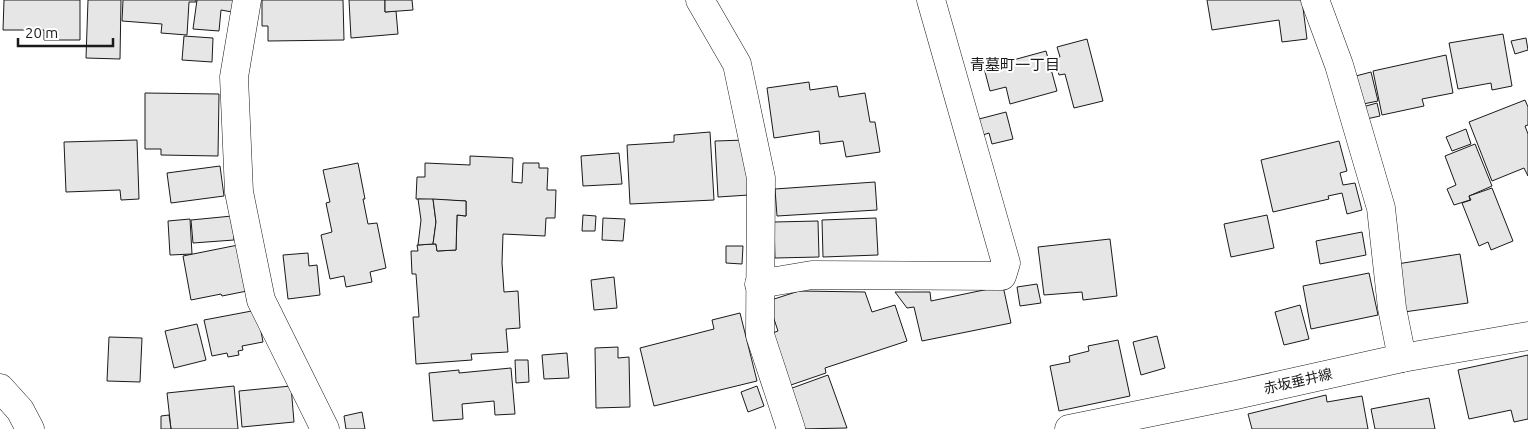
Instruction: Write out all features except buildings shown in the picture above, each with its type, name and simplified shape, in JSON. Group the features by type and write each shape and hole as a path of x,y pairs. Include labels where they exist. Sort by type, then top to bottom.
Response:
{"street":[{"path":"247,0 234,77 238,192 261,300 325,429"},
{"path":"700,0 737,64 761,178 760,335 791,429"},
{"path":"759,284 812,275 1002,276 1006,263 931,0"},
{"path":"1315,0 1340,65 1381,208 1392,308 1402,358"},
{"name":"赤坂垂井線","path":"1069,429 1236,395 1402,358 1528,336"},
{"path":"0,388 20,410 30,429"}],"district":[{"name":"青墓町一丁目","path":"1015,64"}]}
